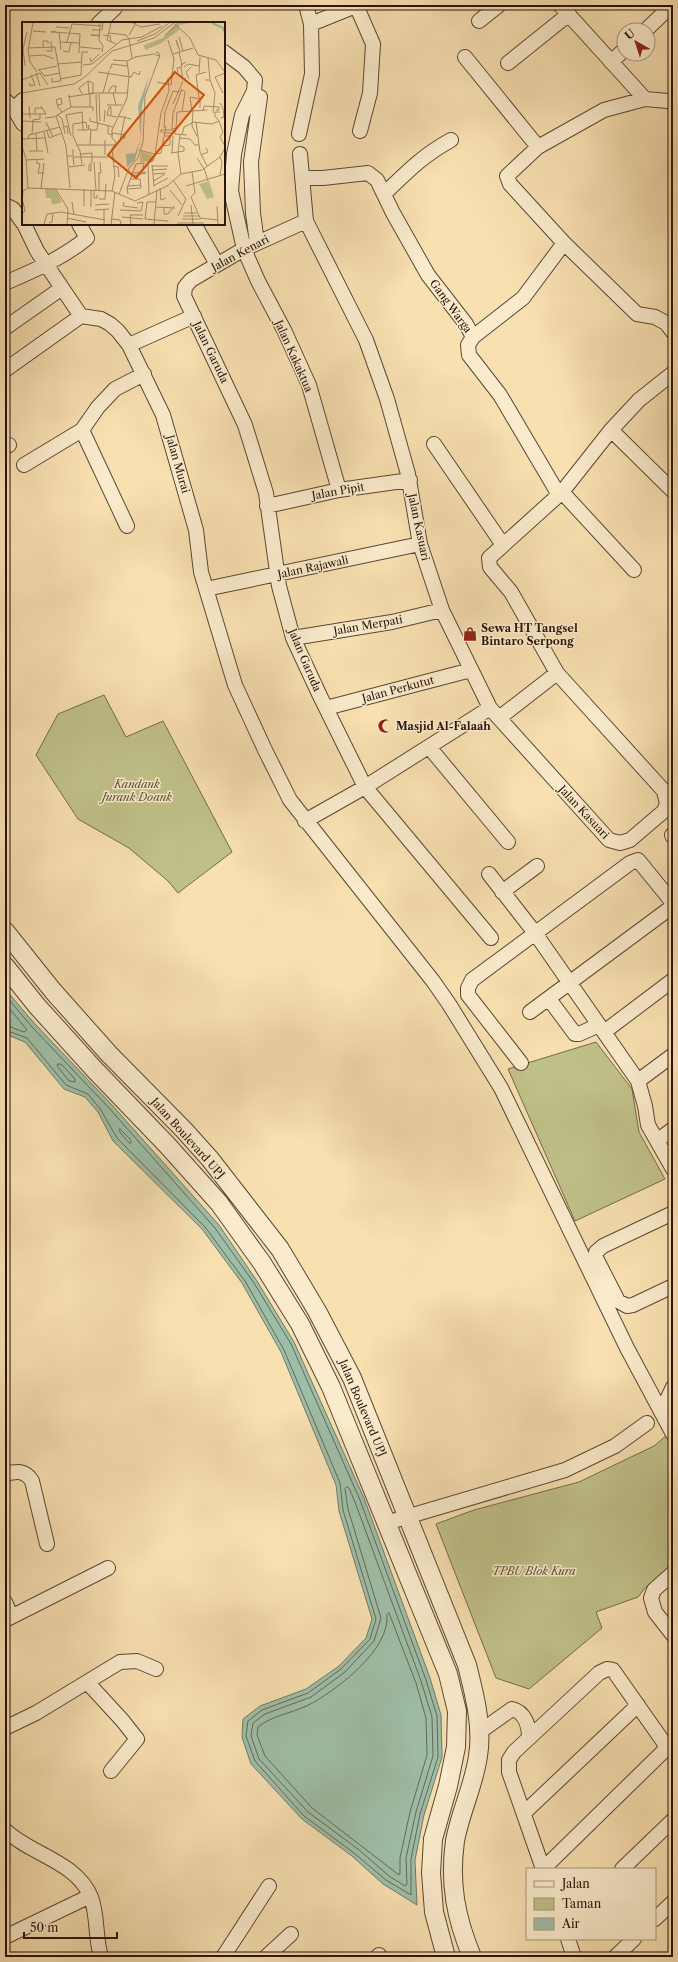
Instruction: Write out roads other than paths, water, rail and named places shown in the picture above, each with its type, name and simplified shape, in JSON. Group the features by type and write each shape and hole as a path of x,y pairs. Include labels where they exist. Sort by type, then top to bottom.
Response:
{"street":[{"path":"298,134 312,74 311,24 306,5"},
{"path":"311,24 357,5 373,44 370,93 360,131"},
{"path":"479,21 499,5"},
{"path":"654,22 672,5"},
{"path":"100,22 114,8"},
{"path":"508,64 564,10 646,99"},
{"path":"225,53 244,66 255,80 254,91 242,114 234,154 231,191 250,246"},
{"path":"465,57 538,147"},
{"path":"611,62 616,57"},
{"path":"250,246 253,213 251,162 260,97"},
{"path":"673,103 668,100 646,99 604,110 538,147 507,176 510,184 564,243 637,314 656,317 666,323 673,332"},
{"path":"14,103 22,122"},
{"path":"384,194 412,166 432,150 451,140"},
{"name":"Jalan Kasuari","path":"300,154 306,221 366,340 387,399 410,480 420,544 442,610 494,714 609,840 620,843 630,840 664,811 667,804 664,791 557,673"},
{"name":"Gang Warga","path":"302,178 322,178 368,173 377,180 392,213 428,274 466,324 473,336 468,345 469,355 500,395 561,493 634,570"},
{"path":"5,205 13,209 22,222"},
{"name":"Jalan Kenari","path":"184,296 185,287 191,280 217,264 250,246 306,221"},
{"path":"5,370 81,316 46,265 24,225"},
{"path":"5,283 46,265 77,246 87,238 80,225"},
{"path":"195,225 217,264"},
{"path":"473,336 523,298 564,243"},
{"name":"Jalan Kakaktua","path":"250,246 258,281 284,330 309,385 339,490"},
{"path":"5,328 62,288"},
{"name":"Jalan Garuda","path":"184,296 245,426 266,493 277,574 294,638 326,708 365,787 491,938"},
{"name":"Jalan Murai","path":"81,316 101,320 110,324 129,345 163,415 179,464 196,530 201,572 236,685 265,750 290,800 305,821 433,981 501,1088 627,1348 673,1434"},
{"path":"129,345 194,316"},
{"path":"305,821 365,787 429,747 494,714 557,673 511,592 490,568 489,558 529,524 561,493 611,430 639,400 673,372"},
{"path":"24,465 82,430 98,407 115,389 144,374"},
{"path":"82,430 127,526"},
{"path":"611,430 673,491"},
{"path":"434,444 503,545"},
{"name":"Jalan Pipit","path":"267,506 339,490 410,480"},
{"name":"Jalan Rajawali","path":"206,589 420,544"},
{"name":"Jalan Merpati","path":"294,638 392,622 442,610"},
{"name":"Jalan Perkutut","path":"326,708 471,670"},
{"path":"429,747 508,842"},
{"path":"521,1063 468,995 468,988 472,980 630,863 638,860 673,904 530,1012"},
{"path":"502,892 537,866"},
{"path":"489,874 535,933 638,1081 646,1106 648,1125 673,1169"},
{"name":"Jalan Boulevard UPJ","path":"5,931 54,991 109,1054 184,1130 210,1159 280,1249 317,1311 352,1378 406,1516 467,1665 478,1712 479,1754 456,1840 453,1871 455,1909 472,1957"},
{"name":"Jalan Boulevard UPJ","path":"5,966 47,1018 168,1146 218,1203 262,1263 300,1324 331,1387 448,1674 457,1712 456,1747 448,1786 433,1839 431,1872 434,1912 446,1957"},
{"path":"549,999 575,1034 579,1034 602,1029 673,980"},
{"path":"638,1081 673,1055"},
{"path":"657,1141 673,1129"},
{"path":"673,1213 603,1246 596,1252 596,1258 618,1301 627,1306 673,1286"},
{"path":"666,1402 673,1387"},
{"path":"386,1523 565,1470 615,1446 647,1423"},
{"path":"5,1474 15,1471 23,1472 29,1476 32,1481 47,1544"},
{"path":"5,1602 8,1618 108,1568"},
{"path":"673,1573 654,1590 651,1598 655,1612 673,1636"},
{"path":"5,1728 36,1714 120,1662 128,1660 137,1661 156,1668"},
{"path":"543,1868 509,1772 509,1760 514,1752 600,1673 607,1669 613,1670 638,1705 670,1744 544,1868"},
{"path":"87,1682 127,1724 137,1739 111,1772"},
{"path":"524,1813 638,1705"},
{"path":"478,1733 512,1709 519,1712 529,1726 529,1738"},
{"path":"623,1868 673,1820"},
{"path":"5,1830 29,1848 71,1871 86,1888 96,1917 101,1957"},
{"path":"227,1956 269,1886"},
{"path":"5,1937 90,1896"},
{"path":"656,1918 673,1902"},
{"path":"266,1957 291,1934"},
{"path":"568,1940 574,1957"},
{"path":"615,1957 633,1940"}],"water":[{"path":"5,989 35,1024 112,1105 219,1225 257,1281 294,1342 364,1498 430,1678 441,1715 442,1757 424,1815 415,1860 417,1905 383,1884 352,1856 302,1819 251,1764 242,1737 243,1719 260,1706 306,1689 339,1666 366,1638 372,1619 339,1511 336,1485 281,1352 242,1283 202,1229 113,1141 98,1112 85,1097 64,1089 25,1042 5,1034"}],"place":[{"name":"Sewa HT Tangsel Bintaro Serpong","path":"470,634"},
{"name":"Masjid Al-Falaah","path":"385,726"}],"park label":[{"name":"Kandank Jurank Doank","path":"137,790"},
{"name":"TPBU Blok Kura","path":"534,1571"}]}
